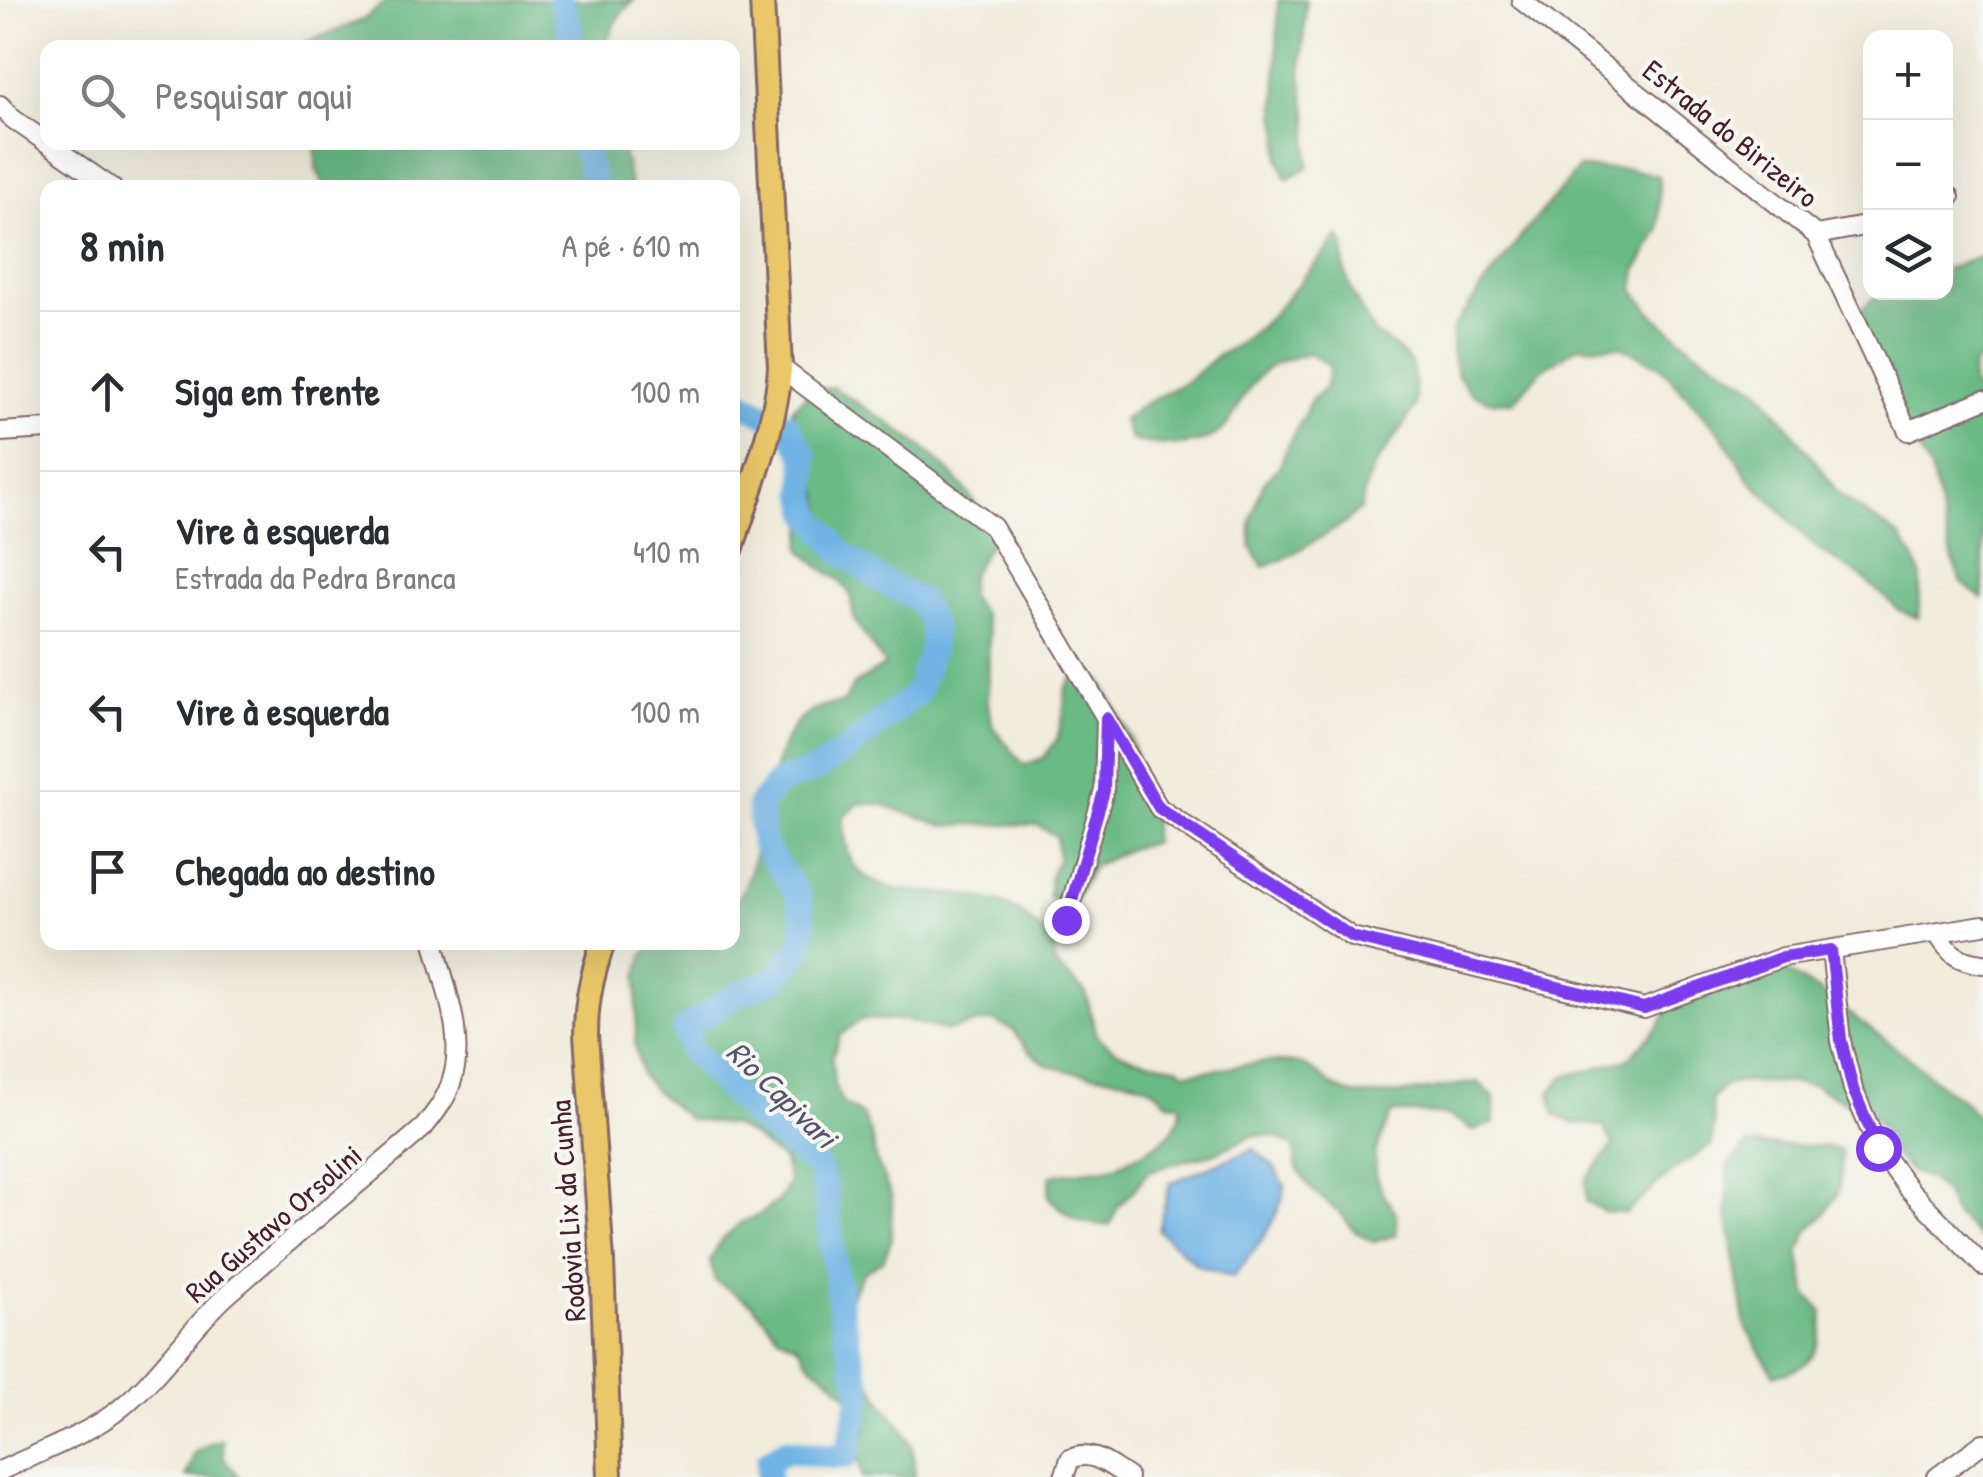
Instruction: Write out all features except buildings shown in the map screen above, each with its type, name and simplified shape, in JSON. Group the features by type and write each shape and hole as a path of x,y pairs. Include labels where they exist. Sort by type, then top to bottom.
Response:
{"main road":[{"path":"740,521 780,378 762,0"},
{"name":"Rodovia Lix da Cunha","path":"600,950 586,1004 586,1035 602,1261 610,1477"}],"street":[{"name":"Estrada do Birizeiro","path":"1521,0 1816,235 1908,431 1983,400"},
{"path":"0,105 40,138"},
{"path":"57,150 101,180"},
{"path":"1816,235 1863,226"},
{"path":"780,378 993,527 1159,808 1352,937 1644,1008 1783,957 1983,925"},
{"path":"0,432 40,430"},
{"path":"1066,920 1104,791 1106,718"},
{"path":"1937,932 1950,952 1962,960 1983,964"},
{"name":"Rua Gustavo Orsolini","path":"0,1471 119,1410 228,1294 424,1127 452,1084 456,1064 454,1022 436,950"},
{"path":"1831,950 1841,1040 1853,1089 1878,1148 1909,1189 1983,1266"},
{"path":"1937,1477 1983,1443"},
{"path":"1064,1477 1070,1459 1081,1454 1095,1456 1128,1477"}],"green space":[{"path":"388,0 634,0 608,40 312,40 363,20"},
{"path":"1278,0 1306,0 1301,74 1308,119 1308,167 1287,179 1279,159 1276,114"},
{"path":"316,150 623,150 629,180 322,180 316,169"},
{"path":"1579,168 1630,169 1659,176 1659,231 1637,269 1634,290 1655,317 1695,350 1759,389 1839,495 1900,537 1921,575 1918,618 1899,610 1795,527 1752,483 1721,434 1660,366 1622,347 1579,346 1541,370 1513,402 1489,401 1471,393 1457,374 1453,328 1518,240"},
{"path":"1339,236 1352,293 1375,334 1411,363 1415,408 1373,468 1361,508 1344,524 1263,567 1251,547 1256,503 1264,482 1280,466 1310,402 1326,386 1330,366 1310,354 1275,364 1252,384 1224,429 1201,441 1165,445 1131,440 1123,420 1189,380 1258,328"},
{"path":"1983,256 1983,357 1973,365 1972,386 1983,394 1983,599 1962,583 1931,472 1899,415 1863,328 1863,307 1872,300 1953,300 1953,267"},
{"path":"832,387 903,433 947,469 981,513 993,538 970,576 970,597 983,614 989,635 988,705 993,727 1024,765 1043,758 1057,739 1066,688 1080,669 1101,680 1130,737 1153,821 1153,843 1131,848 1093,866 1074,904 1049,898 1050,876 1058,858 1056,836 1037,825 945,826 881,804 860,803 843,817 848,852 861,873 884,886 980,898 1020,913 1054,941 1054,963 1086,993 1096,1036 1133,1058 1179,1067 1184,1072 1265,1062 1293,1063 1309,1068 1338,1089 1359,1095 1479,1082 1494,1098 1494,1123 1472,1130 1444,1115 1392,1113 1375,1153 1375,1175 1396,1213 1396,1235 1374,1242 1355,1231 1310,1188 1297,1168 1294,1147 1275,1136 1254,1135 1213,1154 1148,1172 1118,1206 1110,1225 1090,1224 1069,1215 1048,1197 1051,1176 1115,1166 1145,1151 1173,1130 1181,1104 1168,1102 1152,1088 1133,1080 1047,1065 1029,1051 1013,1030 994,1021 948,1031 905,1020 862,1019 840,1035 832,1057 834,1084 842,1103 863,1116 871,1135 876,1160 892,1198 891,1241 883,1260 863,1273 844,1310 841,1332 912,1446 915,1477 862,1477 858,1448 867,1429 859,1410 830,1378 811,1364 798,1345 779,1336 752,1304 715,1281 710,1260 721,1241 740,1223 778,1201 789,1183 784,1161 731,1125 688,1119 642,1076 635,1046 638,976 644,954 648,950 740,950 740,895 786,739 806,715 824,706 844,703 853,685 885,665 854,620 851,595 801,549 804,527 823,519 813,474 792,435 792,409 809,393"},
{"path":"1754,964 1778,967 1821,992 1962,1099 1983,1123 1983,1241 1953,1212 1945,1193 1929,1179 1910,1171 1894,1154 1873,1116 1814,1086 1793,1083 1725,1085 1711,1101 1711,1146 1673,1170 1626,1213 1605,1212 1586,1201 1586,1180 1613,1145 1603,1126 1573,1123 1555,1115 1550,1093 1563,1077 1628,1059 1658,1027 1683,989 1708,974"},
{"path":"1748,1145 1841,1150 1837,1195 1808,1231 1799,1251 1807,1295 1823,1312 1820,1337 1806,1362 1774,1375 1746,1327 1727,1213 1728,1165"},
{"path":"222,1440 224,1458 239,1477 186,1477 195,1452"}],"water":[{"path":"1253,1149 1274,1167 1285,1186 1272,1223 1233,1277 1197,1265 1158,1230 1170,1183"}],"waterway":[{"name":"Rio Capivari","path":"560,0 570,29 569,40"},
{"name":"Rio Capivari","path":"584,150 593,180"},
{"name":"Rio Capivari","path":"740,402 787,425 805,455 811,515 840,551 880,580 920,601 932,623 932,647 917,693 845,751 815,770 778,783 759,805 763,844 799,896 804,927 800,948 777,978 734,996 684,1029 691,1050 756,1118 817,1166 825,1190 842,1318 861,1392 847,1456 786,1450 768,1462 768,1477"}],"route":[{"path":"1066,920 1104,791 1106,718 1159,808 1352,937 1644,1008 1783,957 1831,950 1841,1040 1853,1089 1878,1148"}]}
